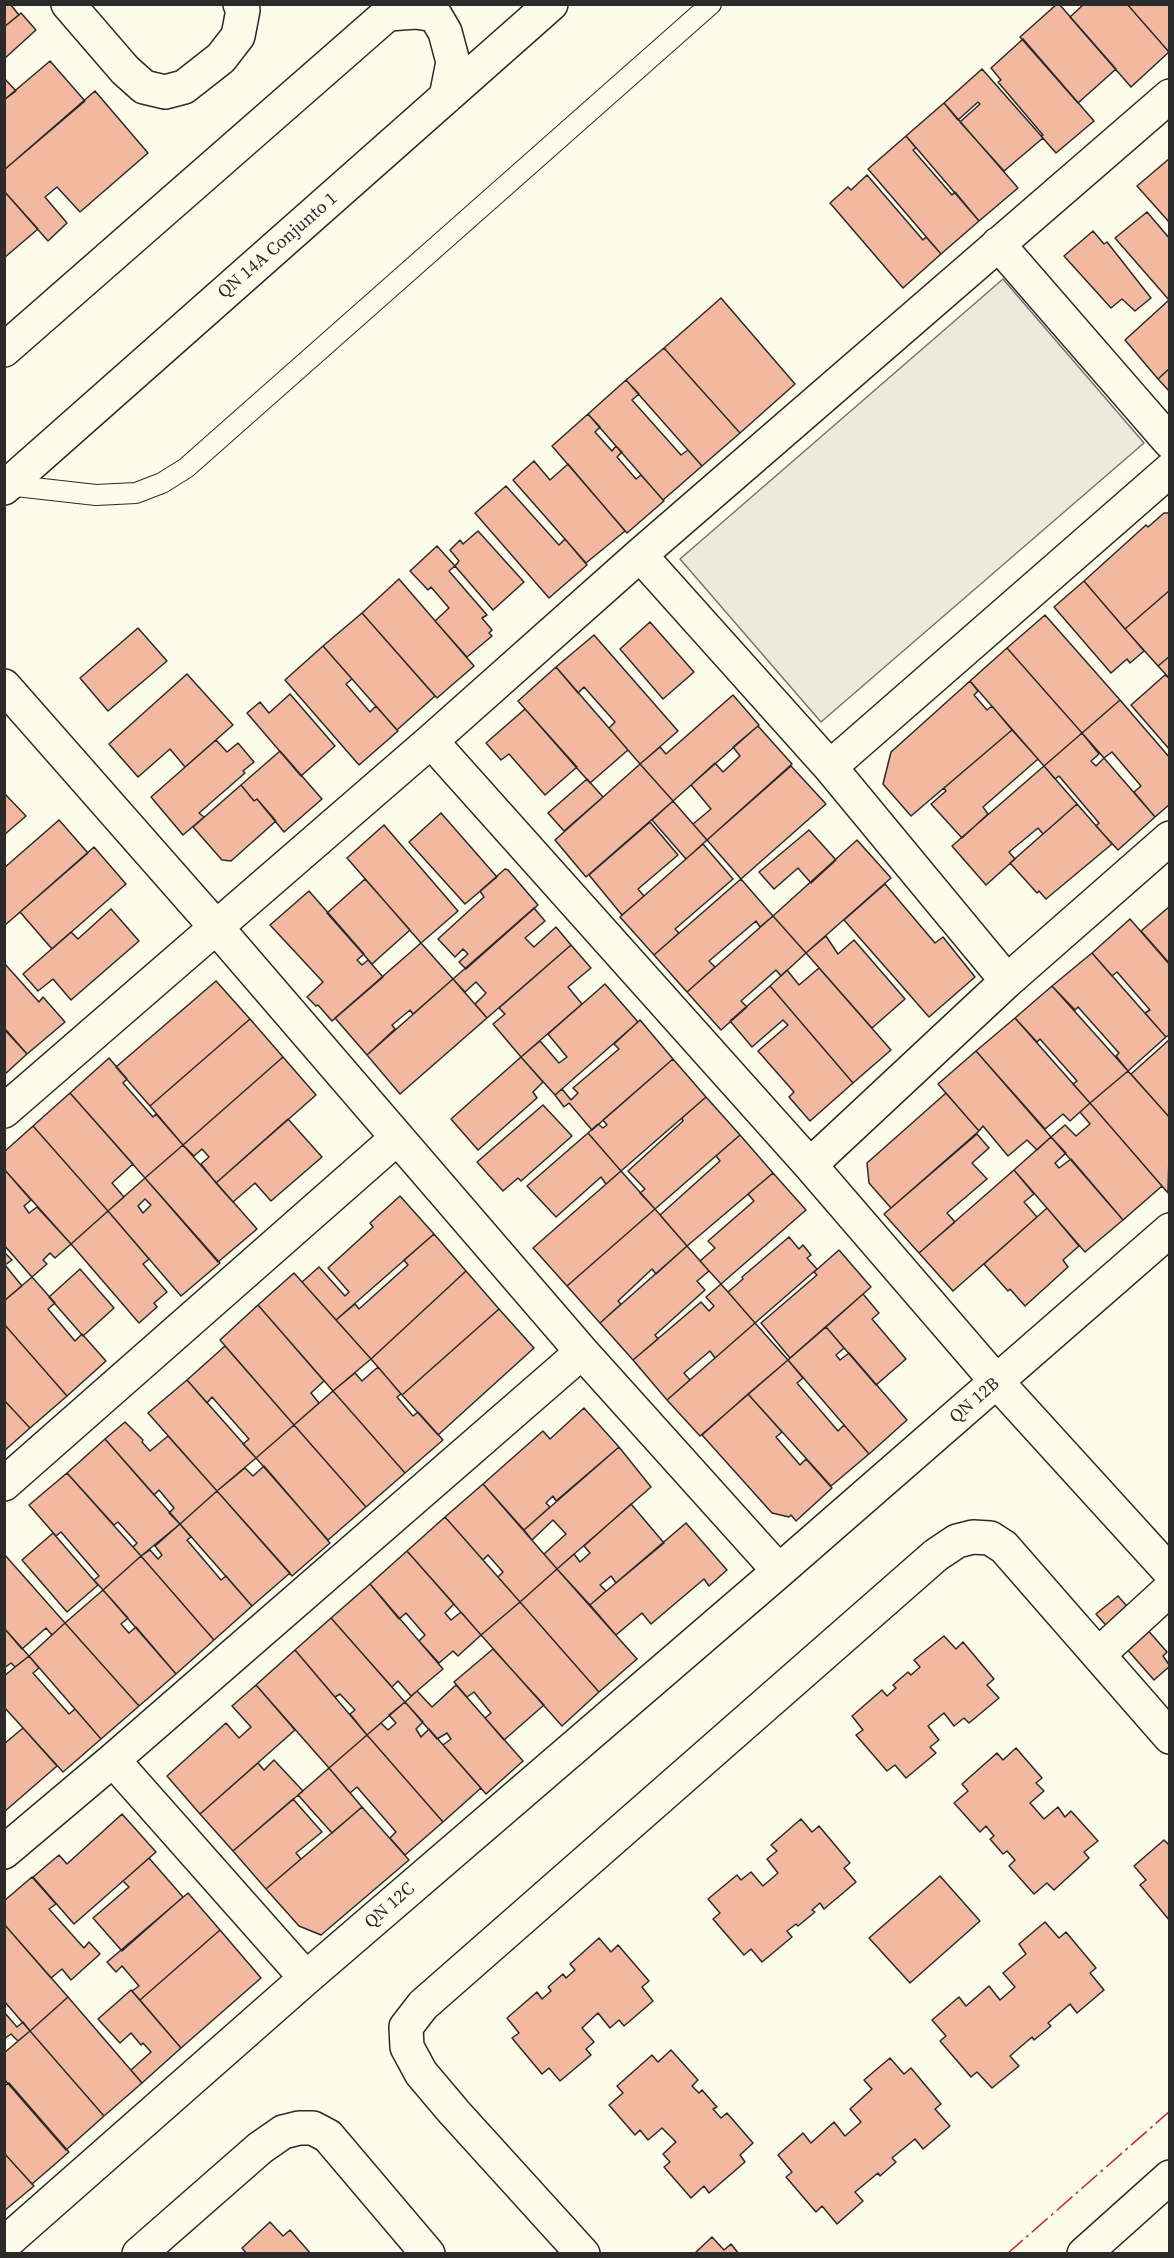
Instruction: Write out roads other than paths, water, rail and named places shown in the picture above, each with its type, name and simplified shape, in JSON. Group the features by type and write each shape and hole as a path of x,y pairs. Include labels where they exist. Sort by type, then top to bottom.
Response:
{"street":[{"path":"68,4 125,70 144,87 165,92 184,87 221,58 238,36 243,10 240,4"},
{"name":"QN 14A Conjunto 1","path":"6,486 551,4"},
{"path":"4,350 394,9 435,15 445,32 453,62 446,97"},
{"path":"4,1111 1170,96"},
{"path":"998,244 1170,442"},
{"path":"830,767 1170,470"},
{"path":"640,555 830,767 1007,981"},
{"path":"4,686 216,927 582,1352 779,1571"},
{"path":"431,741 810,1166 997,1382 1170,1572"},
{"path":"810,1166 1007,981 1170,838"},
{"path":"4,1484 398,1138"},
{"name":"QN 12B","path":"779,1571 1170,1230"},
{"path":"4,1852 582,1352"},
{"path":"583,2253 421,2073 407,2047 406,2027 423,2005 936,1555 957,1542 973,1537 990,1538 1004,1546 1170,1737"},
{"name":"QN 12C","path":"4,2244 306,1978 779,1571"},
{"path":"1099,1654 1170,1589"},
{"path":"113,1760 306,1978"},
{"path":"139,2253 260,2148 283,2132 300,2128 313,2128 328,2136 428,2253"},
{"path":"1084,2253 1170,2177"}],"lane":[{"path":"6,486 96,495 136,493 162,483 186,468 711,4"}]}
